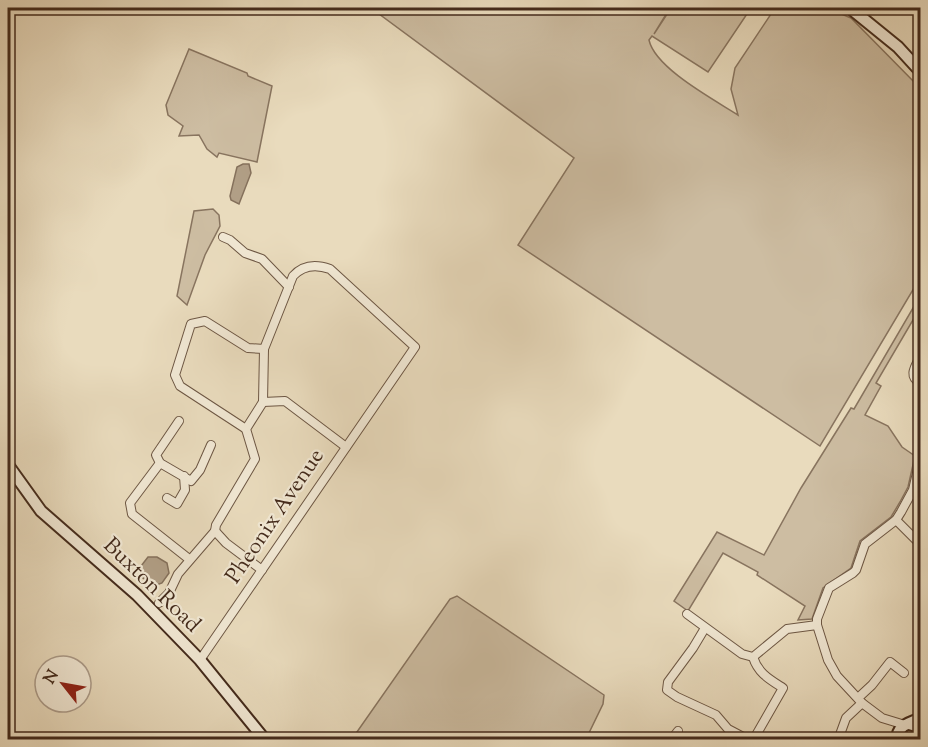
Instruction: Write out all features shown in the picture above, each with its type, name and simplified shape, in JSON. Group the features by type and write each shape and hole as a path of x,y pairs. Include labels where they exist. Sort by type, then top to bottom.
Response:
{"street":[{"path":"850,8 898,47 921,71"},
{"path":"229,237 245,253 262,260 289,287 264,349 263,402 246,429"},
{"name":"Pheonix Avenue","path":"200,660 415,346 330,269 319,264 299,269 293,276 289,287"},
{"path":"159,603 169,593 178,574 189,559 215,531 216,525 255,459 246,429 180,386 175,375 191,324 205,321 248,348 264,349"},
{"path":"921,357 913,372 914,377 921,383"},
{"path":"263,402 285,401 346,447"},
{"path":"179,421 156,455 160,463 191,481 200,470 211,445"},
{"path":"897,738 882,718 860,700 832,669 817,626 817,619 829,588 853,573 865,544 896,520 913,490 921,460"},
{"path":"160,463 130,503 132,514 189,559"},
{"name":"Buxton Road","path":"8,465 41,511 137,595 200,660 266,740"},
{"path":"167,498 181,507 184,476"},
{"path":"896,520 921,544"},
{"path":"215,531 226,543 262,570"},
{"path":"918,608 921,592"},
{"path":"687,614 742,654 753,657"},
{"path":"753,657 787,629 817,626"},
{"path":"705,628 668,682 667,690 716,715 728,729 743,738 758,738 783,688 758,669 753,657"},
{"path":"838,740 846,718 872,685 886,660 904,673"},
{"path":"882,718 916,726 920,731"},
{"path":"897,738 901,727 921,718"}],"shaded area":[{"path":"371,8 670,8 654,34 671,8 751,8 708,72 652,36 649,40 654,51 673,72 738,115 731,89 735,68 775,8 827,8 851,18 920,88 920,278 820,446 518,245 574,158"},
{"path":"189,49 272,86 257,162 219,153 217,157 207,149 199,135 179,136 183,126 168,115 166,105"},
{"path":"249,164 251,173 239,204 231,200 230,196 237,167"},
{"path":"213,209 219,215 220,226 205,255 187,305 177,296 194,211"},
{"path":"920,296 920,308 876,383 881,386 865,415 888,426 902,447 915,456 908,487 891,517 860,541 851,568 823,588 812,619 798,620 805,606 757,575 758,572 723,553 688,611 674,601 717,532 764,555 801,488 851,408 854,409"},
{"path":"148,557 157,557 167,563 169,573 162,583 154,586 140,576 141,566"},
{"path":"457,596 604,695 603,704 586,739 473,740 468,736 465,740 352,739 450,599"}]}
